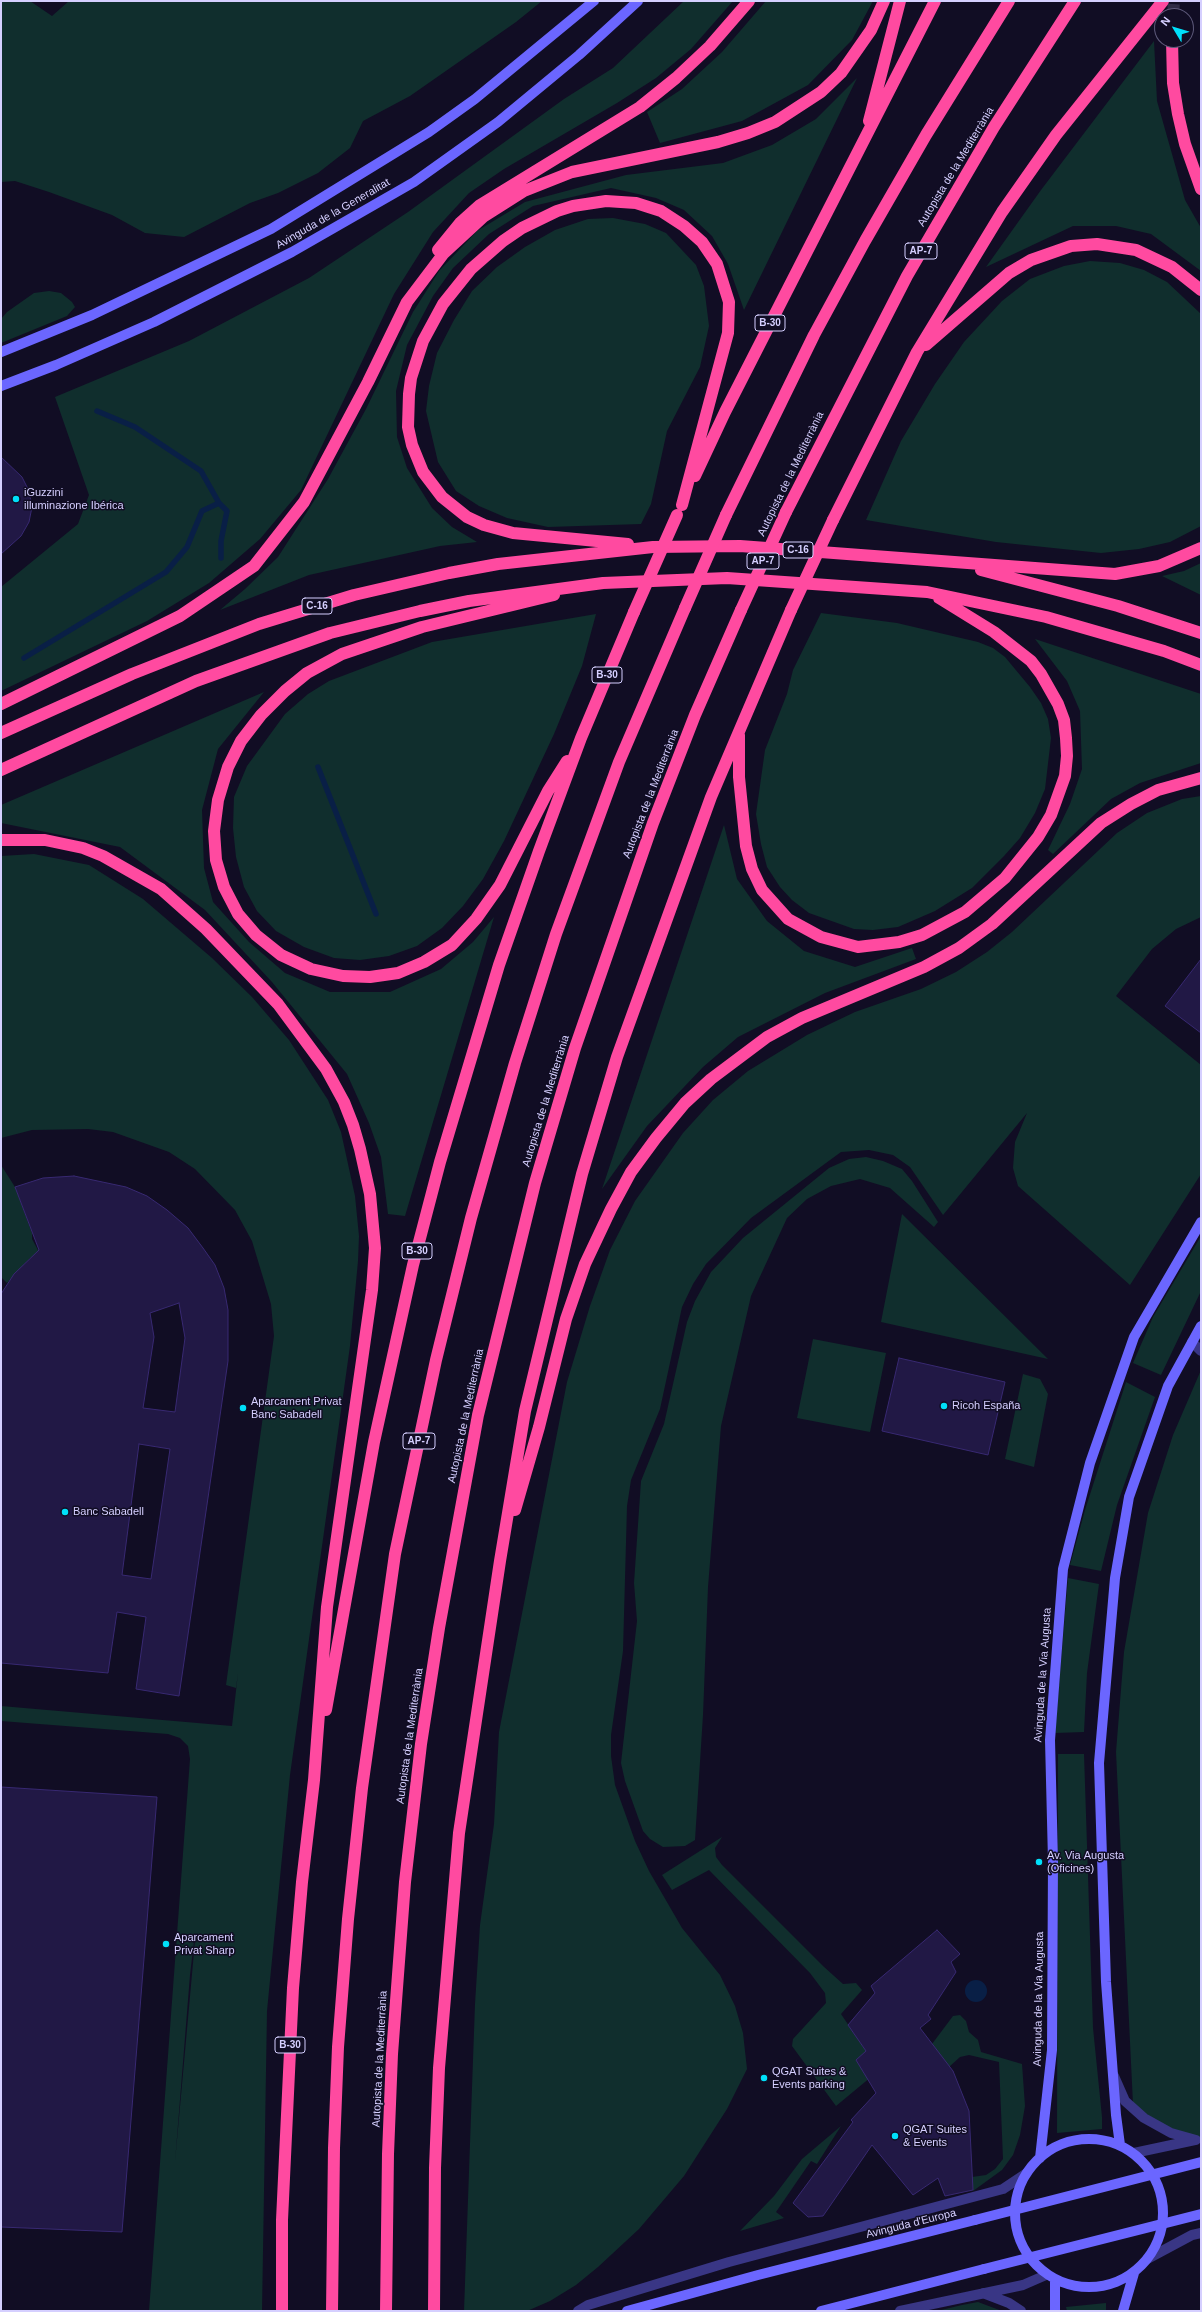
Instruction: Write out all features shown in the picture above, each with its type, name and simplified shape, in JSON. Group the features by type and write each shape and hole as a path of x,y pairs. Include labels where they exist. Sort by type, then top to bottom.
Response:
{"highway":[{"path":"1,704 139,637 198,604 254,566 304,502 368,382 407,302 431,259 460,222 480,205 640,107 676,78 710,46 749,1"},
{"path":"407,302 426,274 461,236 483,217 524,191 572,172 678,151 748,133 797,109 821,92 840,73 871,30 884,1"},
{"path":"866,134 900,1"},
{"name":"B-30","path":"282,2311 282,2220 287,2088 302,1882 314,1780 361,1509 413,1265 461,1090 499,965 581,738 634,612 679,510 725,412 866,134 936,1"},
{"name":"AP-7","path":"332,2311 334,2140 338,2048 348,1919 362,1788 395,1554 436,1360 471,1218 515,1063 556,934 616,769 684,608 726,515 814,335 864,241 926,135 1009,1"},
{"name":"Autopista de la Mediterrània","path":"386,2311 388,2154 405,1882 421,1744 439,1628 478,1415 535,1183 578,1040 653,823 695,715 741,610 786,512 907,276 994,127 1075,1"},
{"path":"434,2311 435,2168 439,2068 446,1962 459,1833 500,1562 525,1411 582,1174 619,1050 668,913 739,728 791,610 833,520 917,352 1027,174 1077,108 1162,3"},
{"path":"1172,48 1173,83 1178,114 1185,144 1201,189"},
{"path":"653,547 499,530 467,517 442,497 431,485 417,458 408,427 410,389 416,359 423,342 443,304 471,269 503,241 522,228 557,211 573,206 620,202 648,206 661,211 694,234 709,251 717,264 729,302 730,319 725,347 715,377 679,510"},
{"path":"917,352 1009,273 1031,260 1071,246 1097,244 1136,250 1172,267 1201,290"},
{"name":"C-16","path":"1,733 87,693 210,642 354,595 449,572 498,564 653,547 740,546 942,562 1118,606 1201,633"},
{"path":"942,562 1115,574 1159,566 1200,548"},
{"path":"1,770 196,681 330,633 469,601 603,583 727,578 927,592 1046,617 1164,651 1201,665"},
{"path":"581,738 548,791 500,885 476,919 452,945 424,962 398,973 370,977 343,976 311,969 281,955 256,936 238,914 224,887 216,860 215,838 218,800 231,761 242,741 261,715 285,691 307,673 342,654 422,627 603,583"},
{"path":"739,728 739,777 746,846 752,869 762,890 788,918 820,937 858,947 899,942 922,935 945,924 985,896 1023,857 1051,815 1065,776 1067,756 1064,720 1058,704 1041,674 1031,661 994,632 962,611 927,592"},
{"path":"1164,651 1201,672"},
{"path":"500,1562 539,1427 566,1319 586,1264 611,1209 631,1172 656,1138 685,1103 710,1079 767,1037 802,1018 924,967 960,948 992,924 1101,824 1131,804 1158,790 1201,778"},
{"path":"1,840 45,840 84,848 121,864 161,889 230,952 283,1009 326,1070 344,1102 353,1125 370,1194 374,1232 374,1266 357,1403 326,1607 314,1780"}],"street":[{"name":"Avinguda de la Generalitat","path":"1,352 92,315 271,229 446,119 475,98 594,1"},
{"name":"Avinguda de la Generalitat","path":"1,386 56,365 154,322 292,252 414,182 498,122 579,55 638,1"},
{"name":"Avinguda de la Via Augusta","path":"1040,2158 1052,2050 1053,1861 1050,1740 1063,1569 1090,1463 1134,1337 1201,1222"},
{"path":"1120,2145 1106,1982 1099,1763 1115,1578 1129,1497 1168,1386 1201,1326"},
{"path":"1192,1342 1201,1352"},
{"path":"1113,2074 1125,2101 1144,2118 1171,2133 1199,2139"},
{"path":"1149,2258 1164,2222 1164,2207 1161,2191 1154,2176 1145,2163 1134,2153 1120,2145 1097,2139 1081,2139 1063,2144 1040,2158 1027,2173 1018,2191 1015,2207 1017,2233 1030,2258 1050,2278 1069,2286 1091,2288 1118,2282 1134,2273 1149,2258 1192,2235 1201,2233"},
{"path":"1134,2153 1199,2139"},
{"name":"Avinguda d'Europa","path":"627,2311 758,2275 1201,2162"},
{"name":"Avinguda d'Europa","path":"578,2311 588,2305 736,2260 1003,2189 1027,2173"},
{"path":"821,2311 1201,2214"},
{"path":"1123,2311 1134,2273"},
{"path":"900,2311 983,2294 1050,2278"},
{"path":"1050,2278 1055,2311"},
{"path":"983,2294 1009,2303 1021,2311"}],"green space":[{"path":"1,1 30,1 52,16 69,1 542,1 516,22 410,96 363,121 350,148 318,173 278,193 250,203 184,237 145,233 112,215 49,192 15,181 1,182"},
{"path":"684,1 733,1 691,49 656,78 617,103 504,169 469,193 433,232 394,294 301,490 260,539 209,583 147,621 1,691 1,587 78,524 89,495 55,397 189,341 309,278 408,212 564,99 613,68"},
{"path":"766,1 873,1 852,40 808,85 742,121 660,143 647,112 682,89 722,52"},
{"path":"1154,41 1157,101 1185,200 1201,228 1201,271 1151,234 1116,226 1073,226 986,267 1041,190"},
{"path":"857,78 744,310 728,264 712,236 684,210 656,198 611,188 533,206 489,234 453,268 433,296 407,345 396,391 397,437 407,468 432,508 452,527 477,542 440,546 309,575 220,610 245,589 278,557 328,479 366,409 413,312 439,271 477,231 525,202 626,175 723,163 772,145 816,119"},
{"path":"613,218 645,224 666,233 696,265 704,286 709,326 700,367 667,431 651,504 641,524 548,527 507,518 479,506 456,491 438,462 426,411 429,386 437,353 454,320 472,291 497,267 525,247 555,230 588,219"},
{"path":"1090,261 1120,263 1144,270 1167,282 1201,314 1201,526 1170,542 1139,549 1101,553 996,542 866,520 901,441 935,384 964,342 1002,301 1030,279 1064,266"},
{"path":"49,291 61,293 72,302 75,307 67,316 1,343 1,319 7,312 34,293"},
{"path":"1201,563 1201,595 1162,576 1184,571"},
{"path":"821,613 897,623 978,642 993,648 1005,657 1030,687 1041,703 1048,719 1051,738 1045,789 1035,813 1020,838 972,888 935,911 898,927 873,930 854,929 809,913 792,900 780,887 767,867 761,844 756,814 765,750 787,694 793,670"},
{"path":"596,614 582,666 554,734 504,841 483,879 463,906 442,928 417,946 389,956 360,960 334,958 304,947 276,931 257,911 244,887 236,857 233,828 234,797 247,766 285,714 308,694 329,681 432,642"},
{"path":"1035,639 1201,694 1201,763 1140,783 1111,799 1053,854 1048,850 1070,804 1082,769 1080,711 1067,681"},
{"path":"264,692 218,749 202,810 204,868 213,902 249,942 285,973 330,992 390,992 441,969 473,942 494,917 405,1216 388,1214 381,1157 369,1123 347,1074 272,982 205,910 120,847 1,823 1,805"},
{"path":"1201,796 1201,917 1176,929 1152,949 1116,996 1201,1065 1201,1174 1130,1285 1018,1186 1013,1168 1015,1142 1027,1113 943,1215 910,1167 893,1155 869,1150 841,1152 751,1218 706,1264 693,1284 682,1307 660,1409 631,1480 627,1506 623,1651 611,1735 611,1756 615,1785 635,1841 649,1871 682,1928 720,1975 735,2006 743,2033 747,2069 727,2109 684,2176 639,2229 598,2267 576,2285 550,2301 527,2311 464,2311 475,2004 480,1925 494,1824 499,1732 567,1382 590,1306 610,1250 635,1201 683,1133 713,1100 748,1071 807,1035 855,1012 921,989 956,972 987,952 1012,932 1117,833 1147,813 1182,799"},
{"path":"724,825 737,879 767,921 804,951 855,967 912,948 916,959 825,993 738,1037 703,1067 647,1126 602,1189"},
{"path":"34,854 89,865 143,899 212,958 252,997 289,1040 328,1100 341,1132 355,1196 359,1236 350,1346 290,1775 267,2011 262,2311 149,2311 190,1759 188,1746 180,1738 168,1734 1,1721 1,1706 232,1726 238,1673 236,1688 226,1685 274,1336 271,1304 252,1241 235,1210 195,1169 169,1152 113,1132 88,1129 32,1130 1,1138 1,856","holes":["195,1941 175,2162 190,1975"]},
{"path":"866,1157 883,1161 902,1169 912,1181 938,1222 934,1227 890,1188 860,1179 831,1186 807,1199 787,1218 751,1296 721,1426 708,1587 703,1715 695,1840 685,1846 663,1847 650,1839 643,1831 625,1781 621,1763 637,1621 634,1583 641,1481 664,1424 687,1322 695,1301 711,1272 743,1238 829,1168 849,1159"},
{"path":"1,1165 15,1187 32,1233 32,1239 40,1254 30,1258 7,1283 1,1277"},
{"path":"902,1214 1048,1359 881,1322"},
{"path":"1201,1236 1201,1291 1161,1375 1133,1363 1153,1317"},
{"path":"813,1339 886,1353 870,1432 797,1418"},
{"path":"1201,1370 1201,2139 1196,2140 1171,2133 1133,2104 1116,1752 1124,1652 1148,1513 1173,1435"},
{"path":"1023,1374 1040,1379 1048,1394 1034,1467 1005,1459"},
{"path":"1126,1382 1155,1397 1117,1505 1101,1571 1070,1565 1085,1510"},
{"path":"1068,1578 1099,1584 1087,1673 1084,1732 1055,1733"},
{"path":"1058,1754 1084,1754 1093,2028 1102,2129 1057,2133"},
{"path":"722,1837 715,1848 716,1857 722,1865 843,1984 856,1983 862,1990 841,2014 866,2051 857,2060 864,2073 871,2077 836,2106 792,2046 793,2039 826,2003 825,1993 810,1973 709,1870 672,1890 662,1875"},
{"path":"960,2015 966,2021 969,2032 978,2040 981,2052 1022,2064 1025,2106 1020,2135 1013,2155 1002,2170 973,2191 972,2177 986,2175 995,2169 1003,2159 999,2062 969,2055 960,2057 949,2067 932,2044 953,2016"},
{"path":"841,2126 817,2164 811,2161 776,2212 784,2218 740,2231 774,2196 802,2159"},
{"path":"978,2302 1002,2311 937,2311 962,2305"},
{"path":"1106,2303 1106,2311 1067,2311 1066,2307"}],"water":[{"path":"976,1980 984,1983 987,1991 984,1999 976,2002 968,1999 965,1991 968,1983"}],"building":[{"name":"iGuzzini illuminazione Ibérica","path":"1,457 22,477 29,491 32,507 29,522 21,536 1,554"},
{"path":"1201,959 1201,1033 1165,1006"},
{"name":"Banc Sabadell","path":"74,1176 126,1187 147,1196 167,1210 188,1228 215,1265 224,1288 228,1310 228,1361 179,1696 136,1689 146,1617 117,1612 108,1673 1,1663 1,1294 14,1274 39,1250 15,1187 43,1178","holes":["179,1303 185,1338 175,1412 143,1408 154,1337 150,1313","139,1444 170,1449 151,1579 122,1575"]},
{"name":"Ricoh España","path":"899,1358 1005,1382 988,1455 882,1431"},
{"path":"1,1787 157,1797 122,2232 1,2227"},
{"path":"937,1930 960,1954 951,1962 956,1972 928,2015 931,2019 920,2028 953,2071 969,2111 973,2190 945,2196 938,2178 913,2195 872,2145 823,2216 808,2217 793,2203 853,2122 851,2120 876,2093 856,2060 866,2051 848,2025 875,1993 871,1986"}],"waterway":[{"path":"97,411 135,427 201,471 219,503 227,511 221,541 221,558"},
{"path":"24,658 166,572 187,547 202,511 219,503"},
{"path":"318,767 376,914"}],"tunnel":[{"path":"1174,1 1174,8"}],"place":[{"name":"iGuzzini illuminazione Ibérica","path":"16,499"},
{"name":"Ricoh España","path":"944,1406"},
{"name":"Aparcament Privat Banc Sabadell","path":"243,1408"},
{"name":"Banc Sabadell","path":"65,1512"},
{"name":"Av. Via Augusta (Oficines)","path":"1039,1862"},
{"name":"Aparcament Privat Sharp","path":"166,1944"},
{"name":"QGAT Suites & Events parking","path":"764,2078"},
{"name":"QGAT Suites & Events","path":"895,2136"}]}
